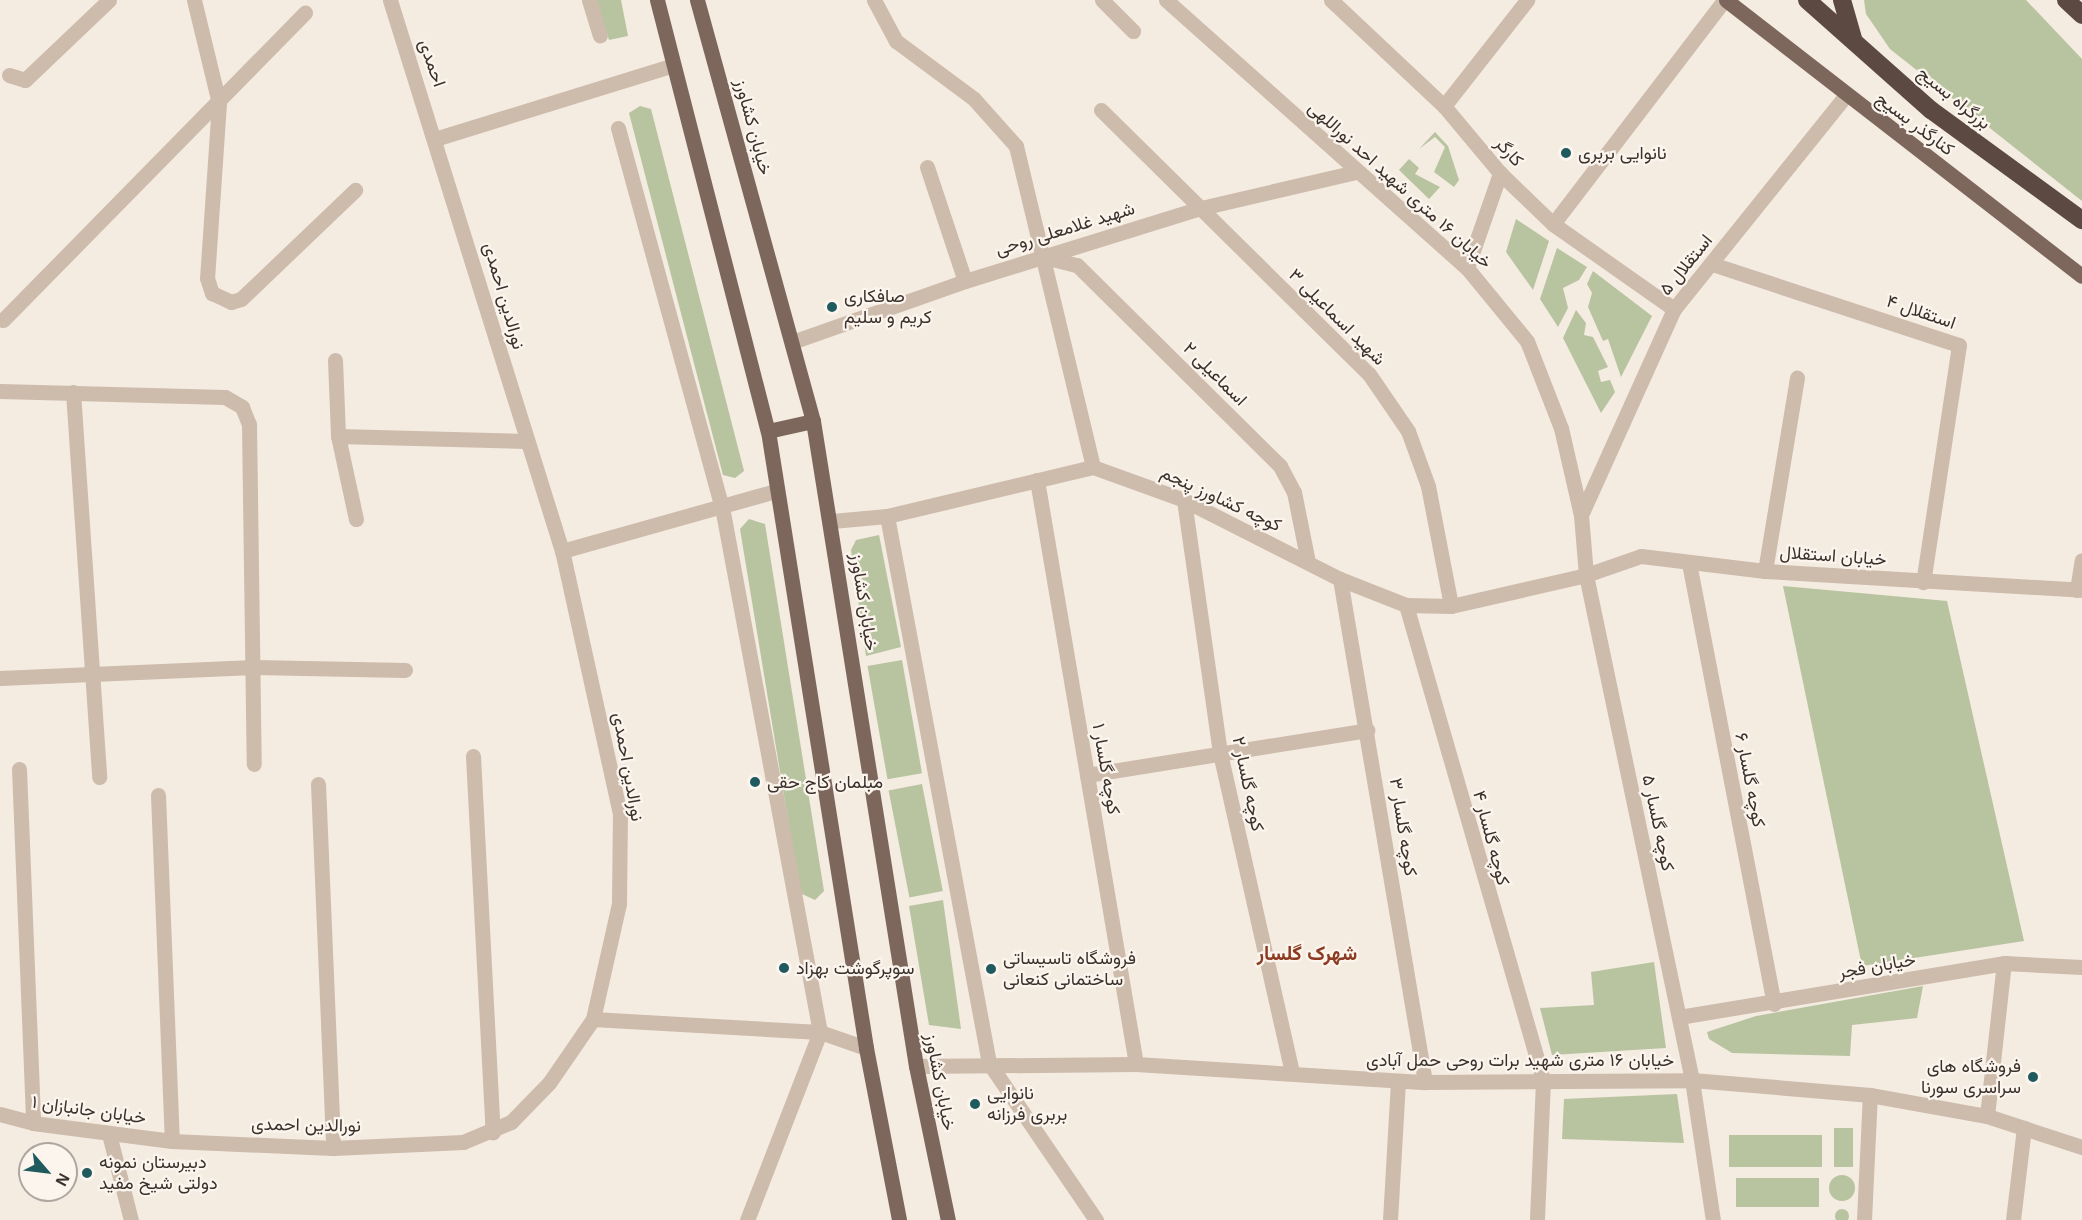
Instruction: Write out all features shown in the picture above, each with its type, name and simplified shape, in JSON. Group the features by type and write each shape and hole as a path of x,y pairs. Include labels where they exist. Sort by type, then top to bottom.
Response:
{"highway":[{"name":"بزرگراه بسیج","path":"1807,0 1853,38 1931,110 2082,220"},
{"path":"1842,0 1853,38"},
{"path":"2066,0 2082,15"}],"main road":[{"path":"657,0 670,66 768,431 866,1048 899,1220"},
{"name":"خیابان کشاورز","path":"697,0 813,421 832,521 916,1066 948,1220"},
{"name":"کنارگذر بسیج","path":"1725,0 1845,96 2082,276"},
{"path":"768,431 813,421"}],"street":[{"path":"9,75 25,80 110,0"},
{"path":"194,0 219,103 207,278 221,300 241,299 355,190"},
{"name":"احمدی","path":"390,0 438,138"},
{"path":"589,0 600,35"},
{"path":"832,521 887,516 1093,467 1016,146 974,99 896,41 874,0"},
{"path":"1102,0 1133,31"},
{"name":"خیابان ۱۶ متری شهید احد نوراللهی","path":"1166,0 1356,172 1467,268 1527,341 1561,428 1581,515 1586,575"},
{"name":"کارگر","path":"1331,0 1444,106 1500,173 1553,224 1674,309"},
{"path":"1444,106 1527,0"},
{"path":"1553,224 1725,0"},
{"path":"3,320 219,103 305,13"},
{"path":"438,138 670,66"},
{"name":"استقلال ۵","path":"1581,515 1674,309 1845,96"},
{"name":"شهید اسماعیلی ۳","path":"1101,110 1369,374 1408,431 1428,486 1451,606"},
{"path":"618,128 722,507 820,1032 747,1220"},
{"name":"نورالدین احمدی","path":"172,1141 333,1148 463,1142 493,1132 549,1083 593,1019 619,904 620,814 562,551 526,441 438,138"},
{"path":"927,167 965,281"},
{"name":"شهید غلامعلی روحی","path":"792,342 965,281 1201,208 1356,172"},
{"path":"1467,268 1500,173"},
{"name":"اسماعیلی ۲","path":"1041,257 1077,265 1280,466 1293,492 1308,562"},
{"name":"استقلال ۴","path":"1712,264 1959,345 1923,582"},
{"path":"335,360 338,436 356,519"},
{"path":"1765,571 1797,378"},
{"path":"0,391 225,397 242,407 249,424 254,764"},
{"path":"74,392 95,675 99,777"},
{"path":"338,436 526,441"},
{"name":"کوچه کشاورز پنجم","path":"1093,467 1184,500 1340,579 1406,605 1451,606 1586,575"},
{"name":"کوچه گلسار ۱","path":"1037,480 1136,1064"},
{"path":"562,551 776,492"},
{"name":"کوچه گلسار ۲","path":"1184,500 1220,753 1292,1073"},
{"path":"887,516 988,1062 1096,1220"},
{"name":"خیابان استقلال","path":"1586,575 1628,557 1765,571 2080,590"},
{"path":"2080,590 2082,560"},
{"name":"کوچه گلسار ۶","path":"1689,563 1774,1004"},
{"name":"کوچه گلسار ۵","path":"1586,575 1692,1080 1713,1220"},
{"name":"کوچه گلسار ۳","path":"1340,579 1425,1082"},
{"name":"کوچه گلسار ۴","path":"1406,605 1543,1081 1537,1220"},
{"path":"0,678 254,667 405,669"},
{"path":"1087,775 1367,730"},
{"path":"473,756 493,1132"},
{"path":"19,770 33,1123"},
{"path":"318,784 333,1148"},
{"path":"158,795 172,1141"},
{"path":"1987,1116 2004,963"},
{"name":"خیابان فجر","path":"1679,1017 1774,1004 2004,963 2082,967"},
{"path":"593,1019 820,1032 866,1048"},
{"name":"خیابان ۱۶ متری شهید برات روحی حمل آبادی","path":"916,1066 988,1062 1136,1064 1398,1082 1692,1080 1870,1095 1987,1116 2082,1147"},
{"path":"1390,1220 1398,1082"},
{"path":"1864,1220 1870,1095"},
{"name":"خیابان جانبازان ۱","path":"0,1114 33,1123 172,1141"},
{"path":"2013,1220 2024,1128"},
{"path":"109,1134 131,1220"}],"green space":[{"path":"596,0 621,0 628,36 609,40"},
{"path":"1864,0 2026,0 2082,59 2082,201 1890,49 1866,14"},
{"path":"640,106 651,109 744,471 735,478 723,475 629,113"},
{"path":"1435,132 1448,146 1459,180 1454,187 1434,172 1445,147 1435,137 1419,149"},
{"path":"1409,159 1419,168 1415,174 1440,187 1429,199 1399,170"},
{"path":"1516,219 1549,241 1533,290 1506,252"},
{"path":"1557,248 1587,267 1579,280 1563,288 1568,308 1558,327 1540,299"},
{"path":"1593,271 1652,316 1621,377 1608,339 1603,341 1588,307 1592,293 1587,284"},
{"path":"1576,310 1586,323 1584,335 1593,337 1608,367 1598,371 1601,382 1610,380 1615,392 1601,413 1563,338"},
{"path":"749,519 765,524 824,891 815,900 800,893 740,529"},
{"path":"879,535 901,647 866,656 851,550 856,540"},
{"path":"1783,586 1947,601 2024,941 1862,966"},
{"path":"902,660 922,773 888,779 868,666"},
{"path":"922,784 943,891 909,897 889,790"},
{"path":"943,900 961,1029 929,1025 909,906"},
{"path":"1654,962 1666,1048 1552,1055 1540,1008 1594,1005 1591,972"},
{"path":"1923,986 1917,1018 1852,1025 1850,1056 1732,1053 1709,1039 1707,1032 1756,1016"},
{"path":"1677,1094 1684,1143 1562,1139 1564,1099"},
{"path":"1834,1128 1853,1128 1853,1167 1834,1167"},
{"path":"1729,1135 1822,1135 1822,1167 1729,1167"},
{"path":"1842,1175 1851,1179 1855,1188 1851,1197 1842,1201 1833,1197 1829,1188 1833,1179"},
{"path":"1736,1178 1819,1178 1819,1207 1736,1207"},
{"path":"1842,1209 1847,1211 1849,1216 1847,1221 1842,1223 1837,1221 1835,1216 1837,1211"}],"place":[{"name":"نانوایی بربری","path":"1566,153"},
{"name":"صافکاری کریم و سلیم","path":"832,307"},
{"name":"مبلمان کاج حقی","path":"755,782"},
{"name":"سوپرگوشت بهزاد","path":"784,968"},
{"name":"فروشگاه تاسیساتی ساختمانی کنعانی","path":"991,969"},
{"name":"فروشگاه های سراسری سورنا","path":"2033,1077"},
{"name":"نانوایی بربری فرزانه","path":"975,1104"},
{"name":"دبیرستان نمونه دولتی شیخ مفید","path":"87,1173"}],"district":[{"name":"شهرک گلسار","path":"1307,953"}]}
